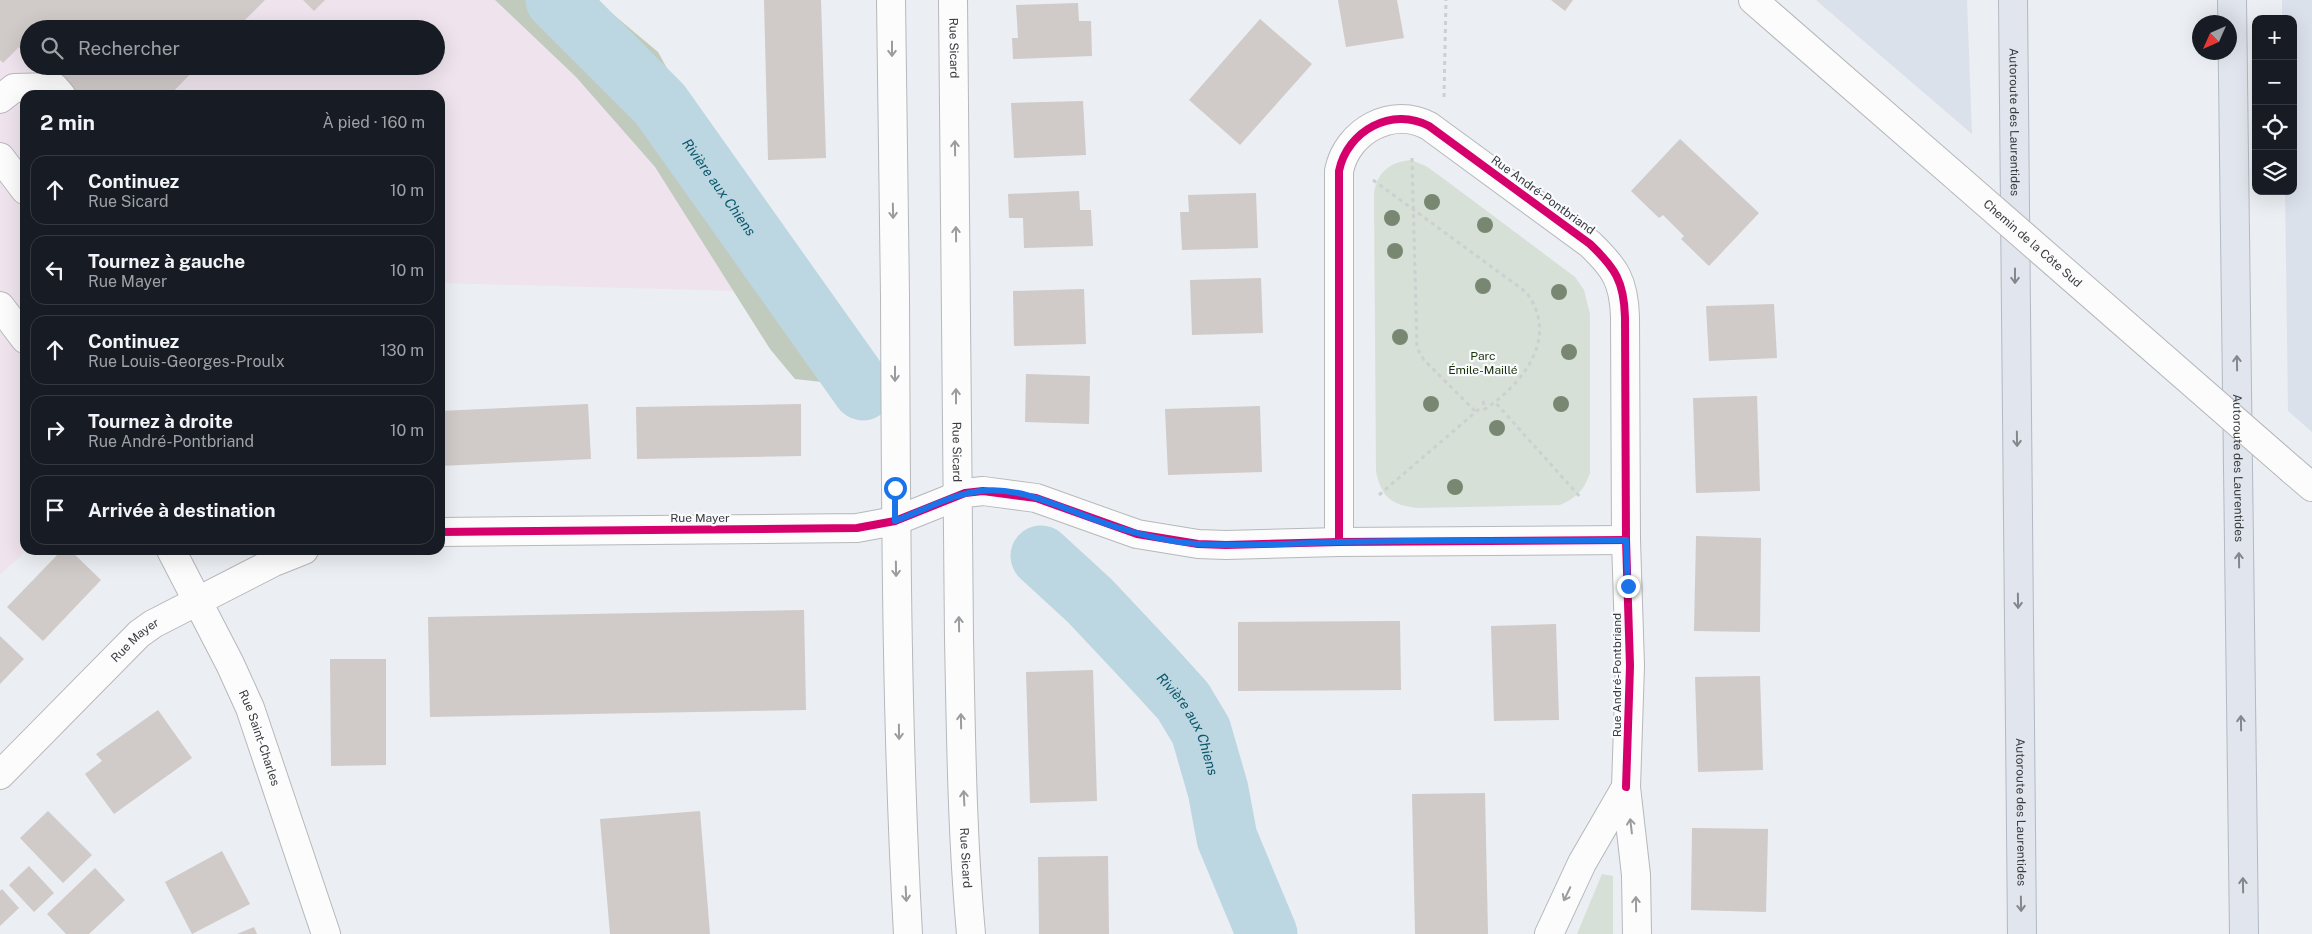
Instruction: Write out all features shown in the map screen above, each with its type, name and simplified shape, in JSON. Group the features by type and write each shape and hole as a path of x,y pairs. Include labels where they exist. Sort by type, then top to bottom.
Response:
{"highway":[{"name":"Autoroute des Laurentides","path":"2013,0 2022,934"},
{"name":"Autoroute des Laurentides","path":"2232,0 2244,934"}],"street":[{"path":"891,0 895,521 901,810 908,934"},
{"name":"Rue Sicard","path":"953,0 956,498 962,769 971,934"},
{"name":"Chemin de la Côte Sud","path":"1752,0 2302,479"},
{"path":"0,99 14,88 54,87 57,90"},
{"name":"Rue André-Pontbriand","path":"1339,542 1339,170 1341,158 1368,128 1381,122 1407,118 1429,126 1590,244 1608,260 1616,274 1625,304 1626,540 1630,666 1626,787 1636,875 1637,934"},
{"path":"0,157 20,183"},
{"path":"0,306 20,332"},
{"name":"Rue Mayer","path":"445,532 857,528 895,521 966,493 983,490 1018,494 1054,503 1129,531 1172,541 1226,545 1339,542 1626,540"},
{"name":"Rue Saint-Charles","path":"174,555 250,708 326,934"},
{"name":"Rue Mayer","path":"0,775 139,634 153,624 197,600 284,555"},
{"name":"Rue André-Pontbriand","path":"1549,934 1582,863 1626,787"}],"path":[{"path":"1444,97 1446,0"},
{"path":"1412,158 1417,348 1424,360 1476,412"},
{"path":"1373,180 1526,292 1533,301 1540,324 1540,337 1529,365 1508,391 1485,409 1476,412 1379,495"},
{"path":"1483,401 1485,409"},
{"path":"1495,402 1581,498"}],"shaded area":[{"path":"0,0 495,0 576,77 655,167 735,291 445,283 445,90 20,90 20,555 22,555 0,575"},
{"path":"1816,0 1967,0 1972,134"},
{"path":"2282,0 2312,0 2312,432 2288,411 2285,195 2297,195 2297,15 2282,15"}],"green space":[{"path":"495,0 596,0 658,52 697,123 827,322 837,353 822,382 795,379 770,349 655,167 576,77"},
{"name":"Parc Émile-Maillé","path":"1411,160 1426,166 1575,277 1584,290 1590,314 1590,473 1579,493 1560,505 1417,508 1393,502 1381,487 1376,471 1374,193 1378,179 1386,169 1397,163"},
{"path":"1602,874 1613,876 1613,934 1577,934"}],"building":[{"path":"0,0 265,0 245,20 20,20 20,48 3,63 0,60"},
{"path":"303,0 325,0 314,11"},
{"path":"764,0 821,0 826,158 768,160"},
{"path":"1338,0 1397,0 1404,38 1346,47"},
{"path":"1551,0 1573,0 1565,11"},
{"path":"1078,3 1079,21 1091,21 1092,56 1013,59 1012,38 1018,38 1016,5"},
{"path":"1260,19 1312,64 1240,145 1189,100"},
{"path":"47,75 189,75 175,90 62,90"},
{"path":"1083,101 1086,155 1014,158 1011,103"},
{"path":"1680,139 1759,213 1709,266 1681,239 1684,236 1663,215 1659,218 1631,191"},
{"path":"1079,191 1080,210 1091,210 1093,246 1024,248 1023,218 1009,218 1008,194"},
{"path":"1256,193 1258,248 1182,250 1180,212 1189,212 1188,195"},
{"path":"1261,278 1263,333 1192,335 1190,280"},
{"path":"1084,289 1086,344 1014,346 1013,291"},
{"path":"1774,304 1777,358 1709,361 1706,306"},
{"path":"1026,374 1090,376 1089,424 1025,422"},
{"path":"1757,396 1760,491 1696,493 1693,398"},
{"path":"588,404 591,459 445,466 445,411"},
{"path":"801,404 801,456 637,459 636,407"},
{"path":"1260,406 1262,472 1168,475 1165,409"},
{"path":"1696,536 1761,538 1760,632 1694,631"},
{"path":"57,555 75,555 101,580 43,641 7,607"},
{"path":"804,610 806,710 430,717 428,617"},
{"path":"1400,621 1401,690 1238,691 1238,622"},
{"path":"1556,624 1559,720 1494,721 1491,626"},
{"path":"0,636 24,659 0,684"},
{"path":"330,659 386,659 386,765 331,766"},
{"path":"1093,670 1097,801 1030,803 1026,672"},
{"path":"1760,676 1763,770 1698,772 1695,677"},
{"path":"158,710 192,758 114,814 85,774 102,761 96,754"},
{"path":"1485,793 1488,934 1415,934 1412,794"},
{"path":"48,811 92,855 63,883 20,838"},
{"path":"700,811 710,934 610,934 600,819"},
{"path":"1692,828 1768,829 1766,912 1691,910"},
{"path":"222,851 250,904 192,934 165,882"},
{"path":"1108,856 1109,934 1039,934 1038,857"},
{"path":"29,866 54,893 34,912 9,885"},
{"path":"95,868 125,900 89,934 66,934 47,914"},
{"path":"2,889 19,908 0,926 0,891"},
{"path":"254,927 257,934 237,934"}],"waterway":[{"name":"Rivière aux Chiens","path":"556,0 660,104 863,390"},
{"name":"Rivière aux Chiens","path":"1041,556 1090,601 1152,667 1183,701 1201,731 1218,790 1227,838 1267,934"}],"cycle path":[{"path":"1339,542 1339,171 1351,144 1373,126 1386,121 1400,119 1415,121 1429,126 1590,244 1606,260 1620,284 1625,317 1626,540 1630,666 1626,787"},
{"path":"445,532 857,528 895,521 965,493 983,491 1036,498 1137,534 1198,544 1626,540"}],"route":[{"path":"895,488 895,521 966,493 983,490 1018,494 1054,503 1137,534 1198,544 1626,540 1628,586"}]}
